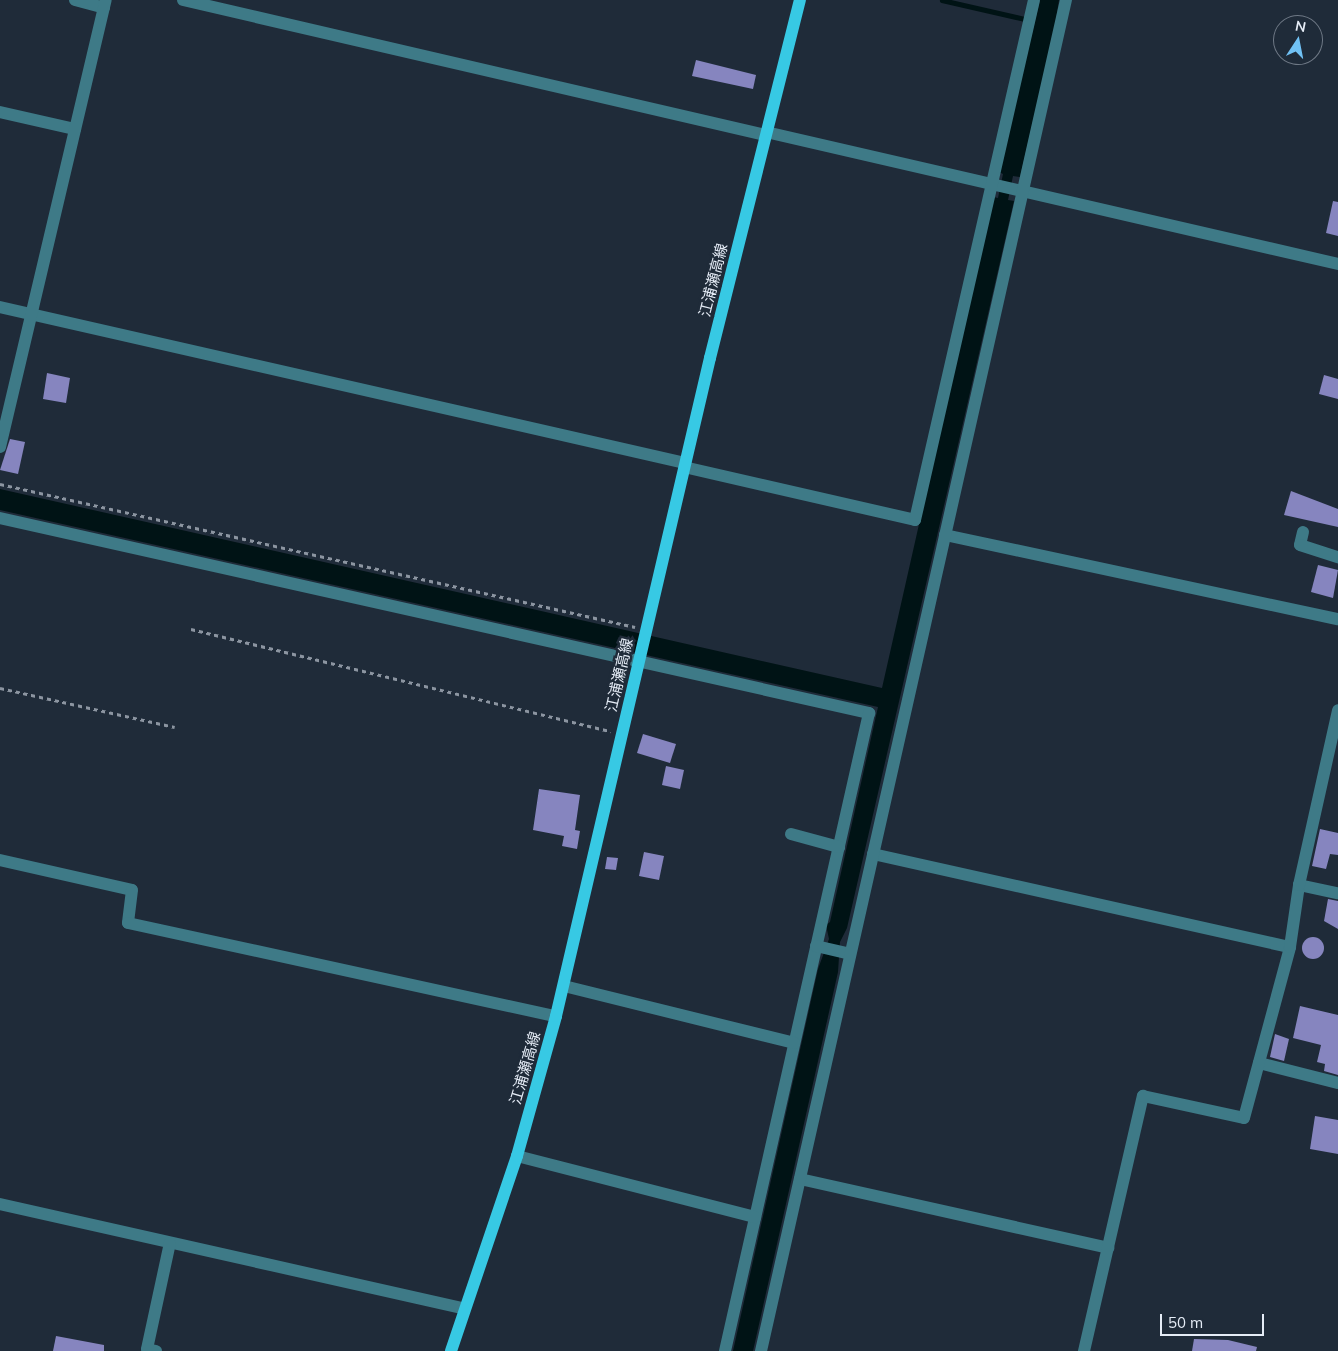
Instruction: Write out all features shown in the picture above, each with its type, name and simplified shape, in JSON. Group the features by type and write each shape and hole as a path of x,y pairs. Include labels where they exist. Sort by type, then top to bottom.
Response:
{"main road":[{"name":"江浦瀬高線","path":"451,1351 463,1308 517,1156 564,986 640,658 641,630 685,465 800,0"}],"street":[{"path":"0,448 30,314 105,4 75,0"},
{"path":"183,0 994,183 1338,264"},
{"path":"0,307 915,520 994,183 1034,0"},
{"path":"761,1351 800,1179 845,953 873,854 945,535 1019,189 1066,0"},
{"path":"0,112 75,129"},
{"path":"0,518 640,658 869,713 839,848 821,947 794,1043 725,1351"},
{"path":"1303,532 1300,545 1338,557"},
{"path":"945,535 1338,619"},
{"path":"1084,1351 1142,1096 1244,1118 1290,947 1299,885 1338,710"},
{"path":"791,834 839,848"},
{"path":"873,854 1290,947"},
{"path":"0,860 132,890 128,923 556,1016"},
{"path":"1299,885 1338,893"},
{"path":"821,947 845,953"},
{"path":"564,986 794,1043"},
{"path":"1259,1063 1338,1083"},
{"path":"517,1156 755,1217"},
{"path":"800,1179 1108,1248"},
{"path":"0,1204 463,1308"},
{"path":"150,1350 170,1242"}],"path":[{"path":"0,484 641,630"},
{"path":"191,629 612,731"},
{"path":"0,688 175,727"}],"shaded area":[{"path":"1040,0 1059,0 1055,26 1020,177 1013,176 1008,200 1014,201 847,928 840,942 838,972 753,1351 733,1351 818,969 829,939 826,925 830,922 878,707 0,510 0,489 882,688 993,197 998,198 1003,174 999,172"}],"building":[{"path":"696,60 756,75 753,89 692,76"},
{"path":"1333,201 1338,202 1338,236 1326,233"},
{"path":"47,373 70,378 66,403 43,399"},
{"path":"1324,375 1338,379 1338,399 1319,394"},
{"path":"10,439 25,442 18,474 0,470"},
{"path":"1291,491 1338,509 1338,527 1284,515"},
{"path":"1318,565 1338,570 1333,598 1311,592"},
{"path":"643,734 676,744 670,763 637,753"},
{"path":"666,766 684,770 680,789 662,785"},
{"path":"539,789 580,795 575,830 580,831 577,849 562,846 564,836 533,830"},
{"path":"1320,829 1338,833 1338,855 1330,854 1326,869 1312,866"},
{"path":"644,852 664,856 659,880 639,876"},
{"path":"607,857 618,858 616,870 605,869"},
{"path":"1328,899 1338,901 1338,929 1324,921"},
{"path":"1313,937 1321,940 1324,948 1321,956 1313,959 1305,956 1302,948 1305,940"},
{"path":"1300,1006 1338,1015 1338,1075 1324,1071 1325,1064 1317,1062 1321,1045 1293,1038"},
{"path":"1275,1034 1289,1039 1284,1061 1270,1057"},
{"path":"1315,1116 1338,1120 1338,1154 1310,1149"},
{"path":"56,1336 104,1345 104,1351 53,1351"},
{"path":"1194,1339 1228,1340 1257,1347 1256,1351 1192,1351"}],"waterway":[{"path":"942,0 1025,19"}]}
